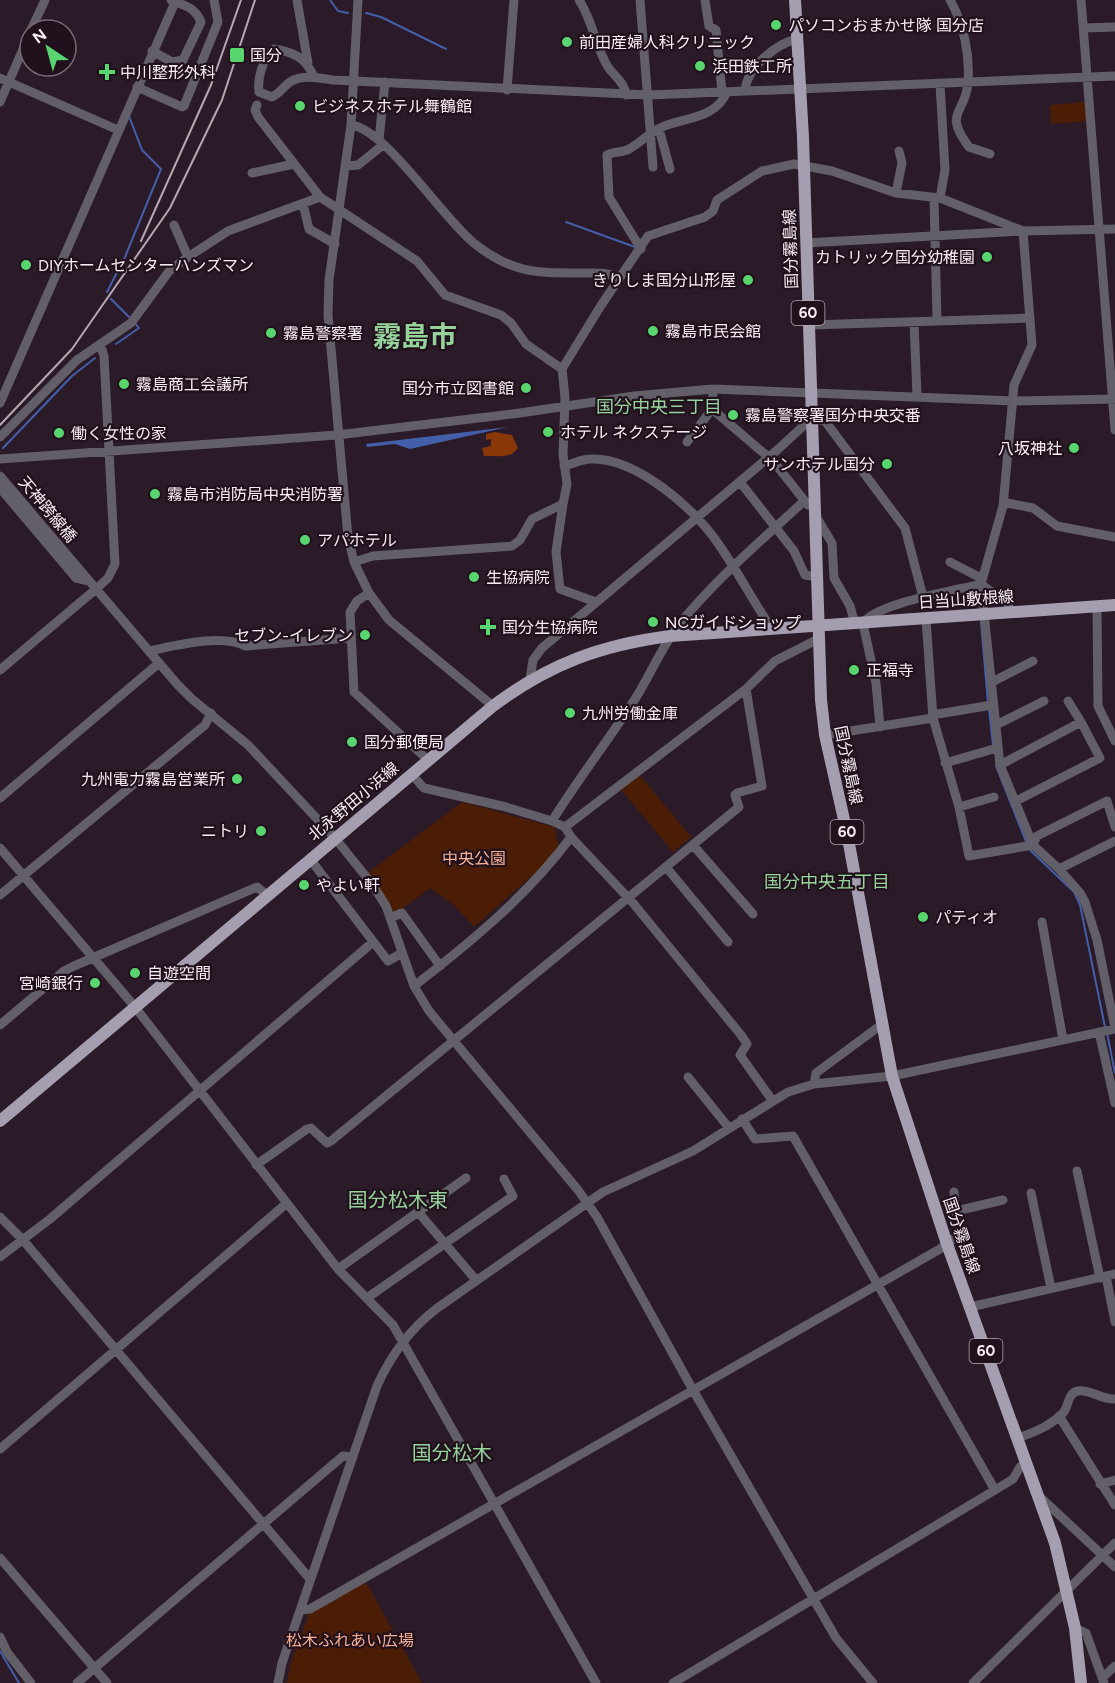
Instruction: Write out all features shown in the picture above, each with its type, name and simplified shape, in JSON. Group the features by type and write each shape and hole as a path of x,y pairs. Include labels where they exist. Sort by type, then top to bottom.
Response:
{"main road":[{"name":"国分霧島線","path":"795,0 801,89 812,418 809,503 817,518 819,632 825,735 847,833 892,1076 947,1244 1054,1543 1075,1628 1081,1683"},
{"name":"日当山敷根線","path":"819,632 859,624 1115,605"},
{"name":"北永野田小浜線","path":"0,1121 492,706 530,679 600,650 640,640 769,629 819,632"}],"street":[{"path":"37,18 45,0"},
{"path":"137,87 184,106 218,22 214,0"},
{"path":"297,0 308,63 314,77"},
{"path":"358,0 351,125 329,280 328,315 337,435 348,537 354,562 369,593 400,631 492,706"},
{"path":"507,90 514,0"},
{"path":"579,0 589,16 605,60 625,88 626,95"},
{"path":"640,0 653,166"},
{"path":"641,249 609,197 607,155 628,149 659,129 710,111 723,101 724,92 716,30 709,26 705,0"},
{"path":"950,0 968,49 968,83 956,114 958,129 969,147 990,154"},
{"path":"1080,0 1098,230 1110,327 1115,430"},
{"path":"0,403 174,1 190,7 198,14 201,22 198,32 183,60 172,62 153,51"},
{"path":"1083,28 1115,27"},
{"path":"745,91 746,83 769,53 786,42 797,39"},
{"path":"308,63 300,56 274,49 268,54 258,82 259,92 272,97 283,92 290,82 314,77 507,90 649,95 1115,76"},
{"path":"0,102 5,80 18,56"},
{"path":"5,80 118,130"},
{"path":"346,166 358,165 381,142 385,82"},
{"path":"937,320 933,237 937,198 945,170 940,84"},
{"path":"257,105 255,110 258,117 320,197 417,261 445,295 501,315 511,323 526,344 562,369"},
{"path":"351,125 362,126 381,142 474,244 494,257 533,273 606,273 619,278"},
{"path":"659,129 670,169"},
{"path":"896,194 902,163 899,151"},
{"path":"252,173 294,164"},
{"path":"596,602 560,589 556,552 567,484 564,466 566,407 562,369 648,236 705,217 713,211 717,200 762,171 794,164 832,171 896,194 937,198 1023,231"},
{"path":"0,437 77,360 131,323 170,270 228,231 320,197"},
{"path":"303,204 309,230 335,244"},
{"path":"174,225 188,257"},
{"path":"805,243 1023,231 1115,229"},
{"path":"1023,231 1032,345 1014,385 1003,506 979,583 992,682 989,706 996,725 994,750 1016,801 1029,847 1059,869 1085,902 1097,940 1115,1103"},
{"path":"809,325 1030,318"},
{"path":"914,322 917,396"},
{"path":"0,670 108,578 115,564 104,356 100,344"},
{"path":"0,459 110,453 337,435 566,407 634,396 713,389 810,391 1014,401 1114,399"},
{"path":"687,442 712,410 713,389"},
{"path":"552,821 578,778 635,698 670,636 689,612 776,527 809,503 769,457 712,410"},
{"path":"530,679 530,667 536,654 740,482 812,418 825,421 905,528 923,597"},
{"path":"564,466 593,459 611,461 637,470 669,493 697,518 718,542 766,620 769,629"},
{"name":"天神跨線橋","path":"0,476 89,581"},
{"path":"740,482 795,551 806,575 818,577"},
{"path":"0,488 76,578 89,581 192,699 248,745 335,837 372,884 390,918 414,986 429,1011 588,1203 836,1638 873,1683"},
{"path":"1003,506 1007,503 1033,508 1056,526 1115,537"},
{"path":"354,562 373,556 512,546 520,540 532,519 563,504"},
{"path":"817,518 832,543 834,578 859,624 876,683 880,727"},
{"path":"950,562 1008,604 1011,612"},
{"path":"859,624 870,614 923,597 979,583"},
{"path":"369,593 357,601 350,612 354,692 428,760"},
{"path":"1096,606 1098,706 1115,741"},
{"path":"926,619 932,716 959,807 969,856 1029,847 1037,836 1107,801 1115,827"},
{"path":"565,827 746,689 775,661 819,632"},
{"path":"149,651 184,644 236,641 245,646 350,638"},
{"path":"992,682 1032,661"},
{"path":"0,798 159,663"},
{"path":"256,1164 307,1129 311,1128 327,1143 331,1141 738,807 735,795 737,793 762,786 764,783 746,689"},
{"path":"996,725 1044,701"},
{"path":"1016,801 1100,758 1068,701"},
{"path":"825,735 989,706"},
{"path":"0,895 205,725 211,713"},
{"path":"1000,765 1081,722"},
{"path":"945,763 994,750"},
{"path":"411,774 424,788 506,807 565,827 571,837 628,898 700,982 747,1044 740,1055 772,1100"},
{"path":"959,807 994,797"},
{"path":"414,986 486,928 542,872 571,837"},
{"path":"1059,869 1115,841"},
{"path":"693,844 753,914"},
{"path":"0,848 135,1007 338,1269 367,1298 403,1341 596,1683"},
{"path":"310,859 339,893 388,961 402,953"},
{"path":"666,867 728,942"},
{"path":"0,1025 64,970 257,886 267,895"},
{"path":"390,918 402,913 440,966"},
{"path":"1042,922 1064,1040"},
{"path":"0,1257 23,1240 373,942"},
{"path":"814,1084 816,1074 881,1025"},
{"path":"278,1683 310,1579 377,1386 389,1361 423,1319 603,1192 693,1151 772,1100 814,1084 892,1076 1108,1030"},
{"path":"688,1077 729,1128"},
{"path":"742,1119 755,1139 793,1136 995,1490"},
{"path":"1077,1172 1107,1276 1115,1322"},
{"path":"338,1269 466,1178"},
{"path":"367,1298 513,1196 504,1179"},
{"path":"300,1610 309,1609 495,1504 947,1244 955,1238 958,1231 954,1192"},
{"path":"1031,1193 1051,1288"},
{"path":"956,1211 1003,1200"},
{"path":"0,1449 287,1203"},
{"path":"418,1212 476,1280"},
{"path":"0,1216 23,1240 310,1579"},
{"path":"970,1307 1107,1276"},
{"path":"1018,1438 1044,1428 1059,1416 1065,1411 1069,1398 1075,1392 1081,1390 1115,1399"},
{"path":"1059,1416 1115,1505"},
{"path":"77,1683 343,1456 353,1457"},
{"path":"673,1683 995,1490 1012,1479 1020,1467 1027,1464"},
{"path":"1100,1484 1115,1480"},
{"path":"1035,1492 1115,1567"},
{"path":"974,1683 1115,1543"},
{"path":"0,1558 107,1683"},
{"path":"1075,1628 1086,1633 1103,1681"},
{"path":"0,1637 7,1652 31,1683"},
{"path":"1103,1681 1115,1666"}],"green space":[{"path":"1085,102 1087,121 1051,124 1050,105"},
{"path":"638,773 691,837 673,852 620,788"},
{"name":"中央公園","path":"462,802 554,827 560,851 474,927 454,905 430,888 395,914 365,875"},
{"name":"松木ふれあい広場","path":"366,1582 422,1683 287,1683 290,1665 309,1614"}],"shaded area":[{"path":"495,432 512,435 518,448 507,456 484,456 482,448 491,446 491,439 486,440 486,434"}],"water":[{"path":"508,427 410,449 395,444 367,447 366,444"}],"waterway":[{"path":"330,0 338,11 348,13"},
{"path":"366,13 381,17 446,49"},
{"path":"107,292 125,257 161,169 142,150 129,116"},
{"path":"566,222 635,247"},
{"path":"111,299 129,317"},
{"path":"116,344 139,328 135,323"},
{"path":"3,448 72,376 95,358"},
{"path":"981,622 988,703"},
{"path":"989,709 993,745"},
{"path":"996,766 1027,844"},
{"path":"1029,849 1074,892 1080,905 1105,1027"},
{"path":"1107,1033 1115,1073"},
{"path":"0,1651 19,1683"}],"railway":[{"path":"141,241 211,85 241,0"},
{"path":"0,425 72,349 170,208 222,100 255,0"}],"place":[{"name":"パソコンおまかせ隊 国分店","path":"776,25"},
{"name":"前田産婦人科クリニック","path":"567,42"},
{"name":"国分","path":"237,55"},
{"name":"浜田鉄工所","path":"700,66"},
{"name":"中川整形外科","path":"107,72"},
{"name":"ビジネスホテル舞鶴館","path":"300,106"},
{"name":"カトリック国分幼稚園","path":"987,257"},
{"name":"DIYホームセンターハンズマン","path":"26,265"},
{"name":"きりしま国分山形屋","path":"748,280"},
{"name":"霧島市民会館","path":"653,331"},
{"name":"霧島警察署","path":"271,333"},
{"name":"霧島商工会議所","path":"124,384"},
{"name":"国分市立図書館","path":"526,388"},
{"name":"霧島警察署国分中央交番","path":"733,415"},
{"name":"ホテル ネクステージ","path":"548,432"},
{"name":"働く女性の家","path":"59,433"},
{"name":"八坂神社","path":"1074,448"},
{"name":"サンホテル国分","path":"887,464"},
{"name":"霧島市消防局中央消防署","path":"155,494"},
{"name":"アパホテル","path":"305,540"},
{"name":"生協病院","path":"474,577"},
{"name":"NCガイドショップ","path":"653,622"},
{"name":"国分生協病院","path":"488,627"},
{"name":"セブン-イレブン","path":"365,635"},
{"name":"正福寺","path":"854,670"},
{"name":"九州労働金庫","path":"570,713"},
{"name":"国分郵便局","path":"352,742"},
{"name":"九州電力霧島営業所","path":"237,779"},
{"name":"ニトリ","path":"261,831"},
{"name":"やよい軒","path":"304,885"},
{"name":"パティオ","path":"923,917"},
{"name":"自遊空間","path":"135,973"},
{"name":"宮崎銀行","path":"95,983"}],"district":[{"name":"霧島市","path":"415,336"},
{"name":"国分中央三丁目","path":"659,407"},
{"name":"国分中央五丁目","path":"827,882"},
{"name":"国分松木東","path":"398,1200"},
{"name":"国分松木","path":"452,1453"}]}
